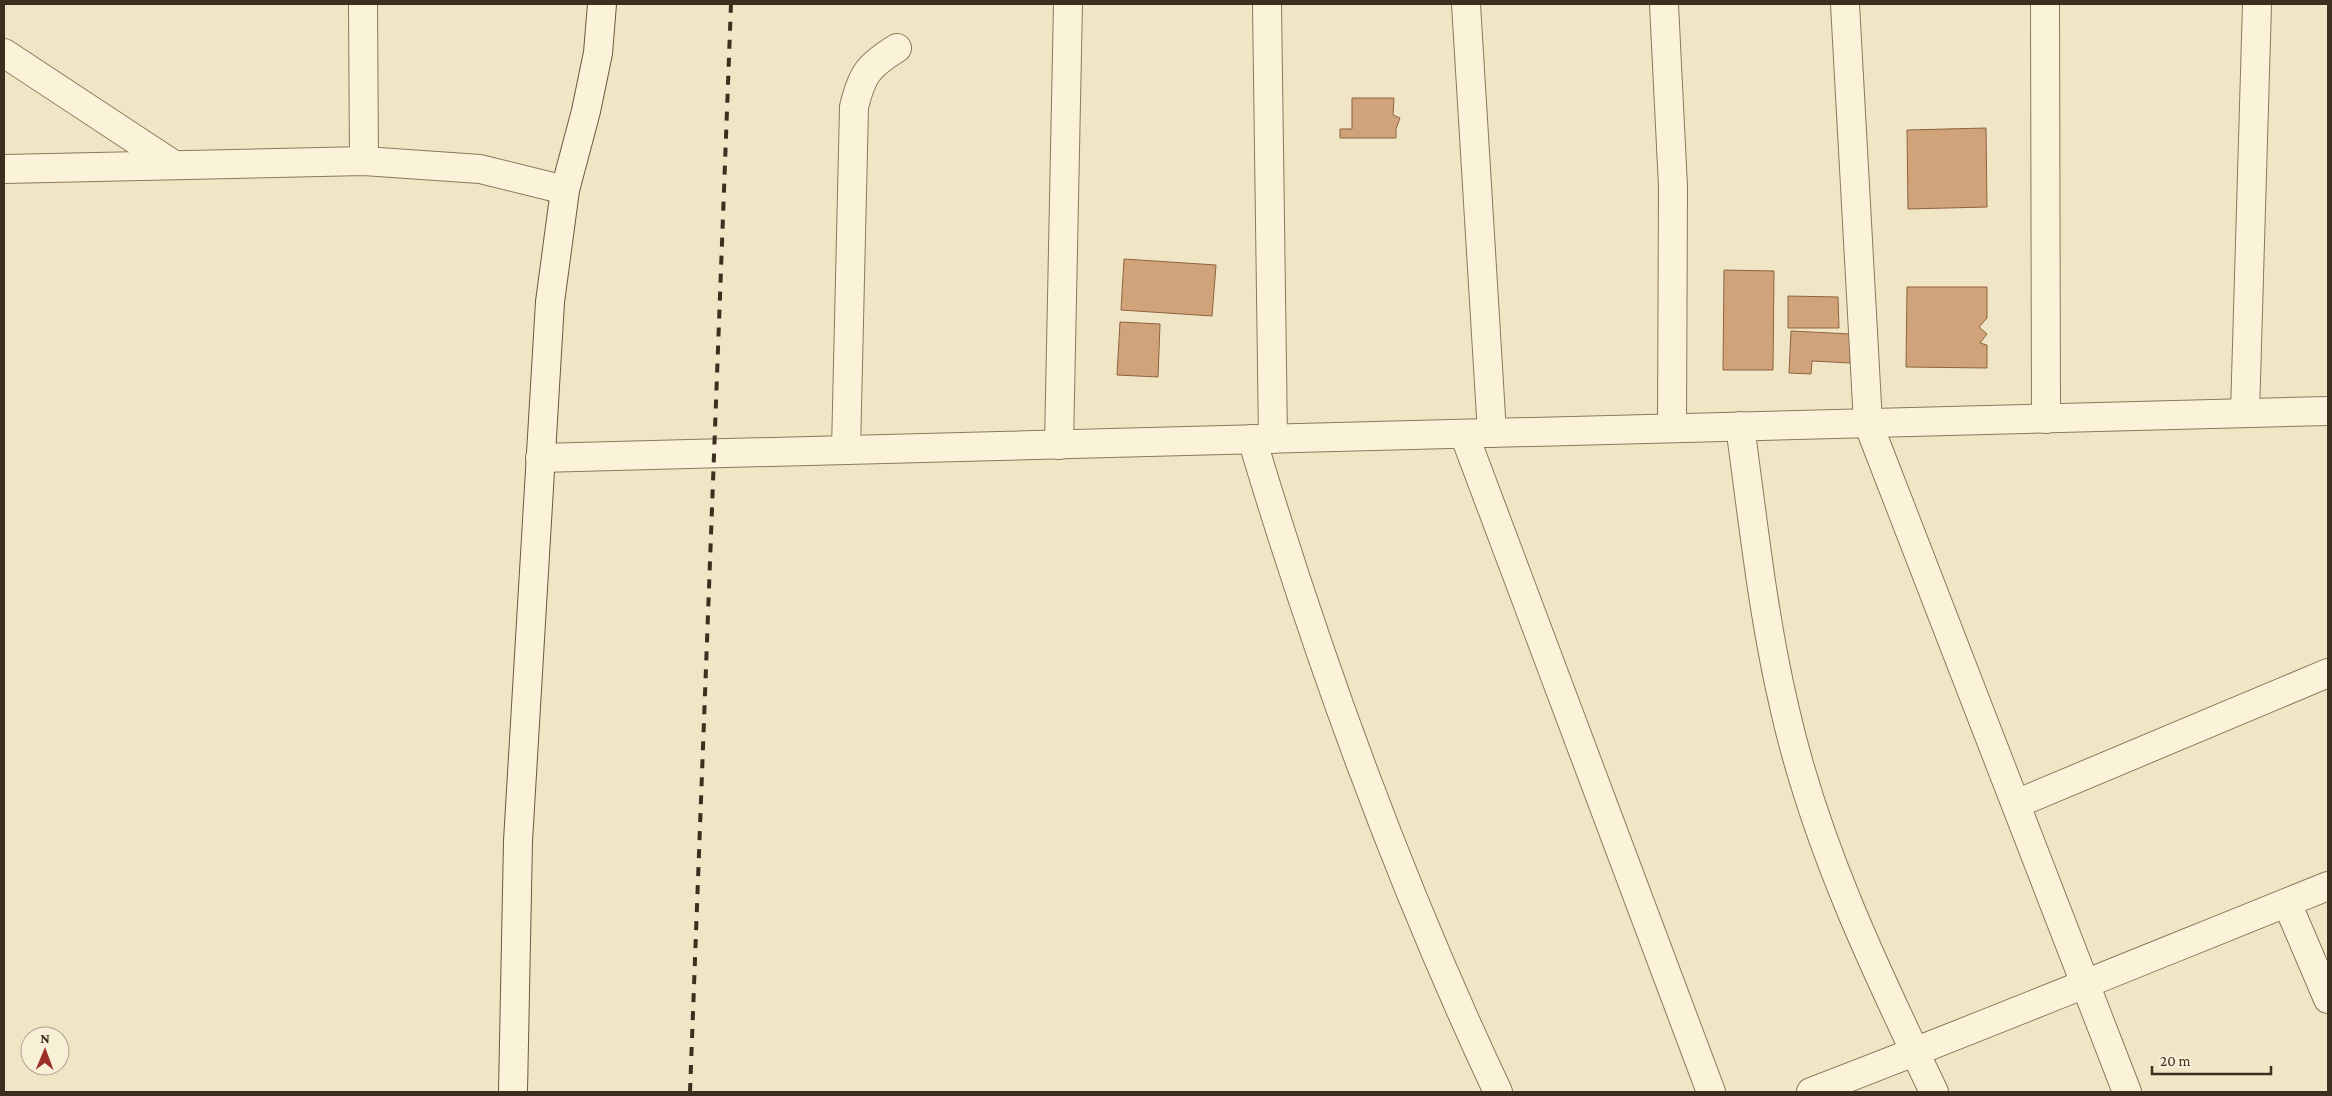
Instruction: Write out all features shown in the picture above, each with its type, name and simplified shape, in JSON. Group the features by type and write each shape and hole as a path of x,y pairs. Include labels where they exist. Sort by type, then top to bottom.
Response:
{"street":[{"path":"363,4 364,160"},
{"path":"513,1092 518,841 550,302 565,190 586,111 598,53 602,4"},
{"path":"1059,445 1068,4"},
{"path":"1267,4 1263,439 1290,566 1328,677 1452,994 1498,1092"},
{"path":"1466,4 1492,433"},
{"path":"1664,4 1672,187 1672,428"},
{"path":"1845,4 1868,423 2127,1092"},
{"path":"2045,4 2046,418"},
{"path":"2245,413 2257,4"},
{"path":"846,450 854,107 860,84 874,63 897,48"},
{"path":"4,53 174,165"},
{"path":"4,169 364,160 480,169 565,190"},
{"path":"540,458 2328,411"},
{"path":"1740,426 1762,583 1790,728 1815,817 1862,935 1934,1092"},
{"path":"1464,434 1711,1092"},
{"path":"2016,804 2328,673"},
{"path":"1811,1092 1915,1053 2086,982 2328,886"},
{"path":"2286,903 2328,999"}],"building":[{"path":"1352,98 1394,98 1393,115 1400,118 1396,129 1396,138 1340,138 1340,129 1352,129"},
{"path":"1986,128 1987,207 1908,209 1907,130"},
{"path":"1124,259 1216,265 1212,316 1121,310"},
{"path":"1724,270 1774,271 1773,370 1723,370"},
{"path":"1907,287 1987,287 1987,318 1979,327 1987,334 1980,343 1987,345 1987,368 1906,367"},
{"path":"1788,296 1838,297 1839,328 1788,328"},
{"path":"1120,322 1160,324 1158,377 1117,375"},
{"path":"1791,331 1851,334 1850,363 1812,361 1811,374 1789,373"}],"railway":[{"path":"690,1092 731,4"}]}
